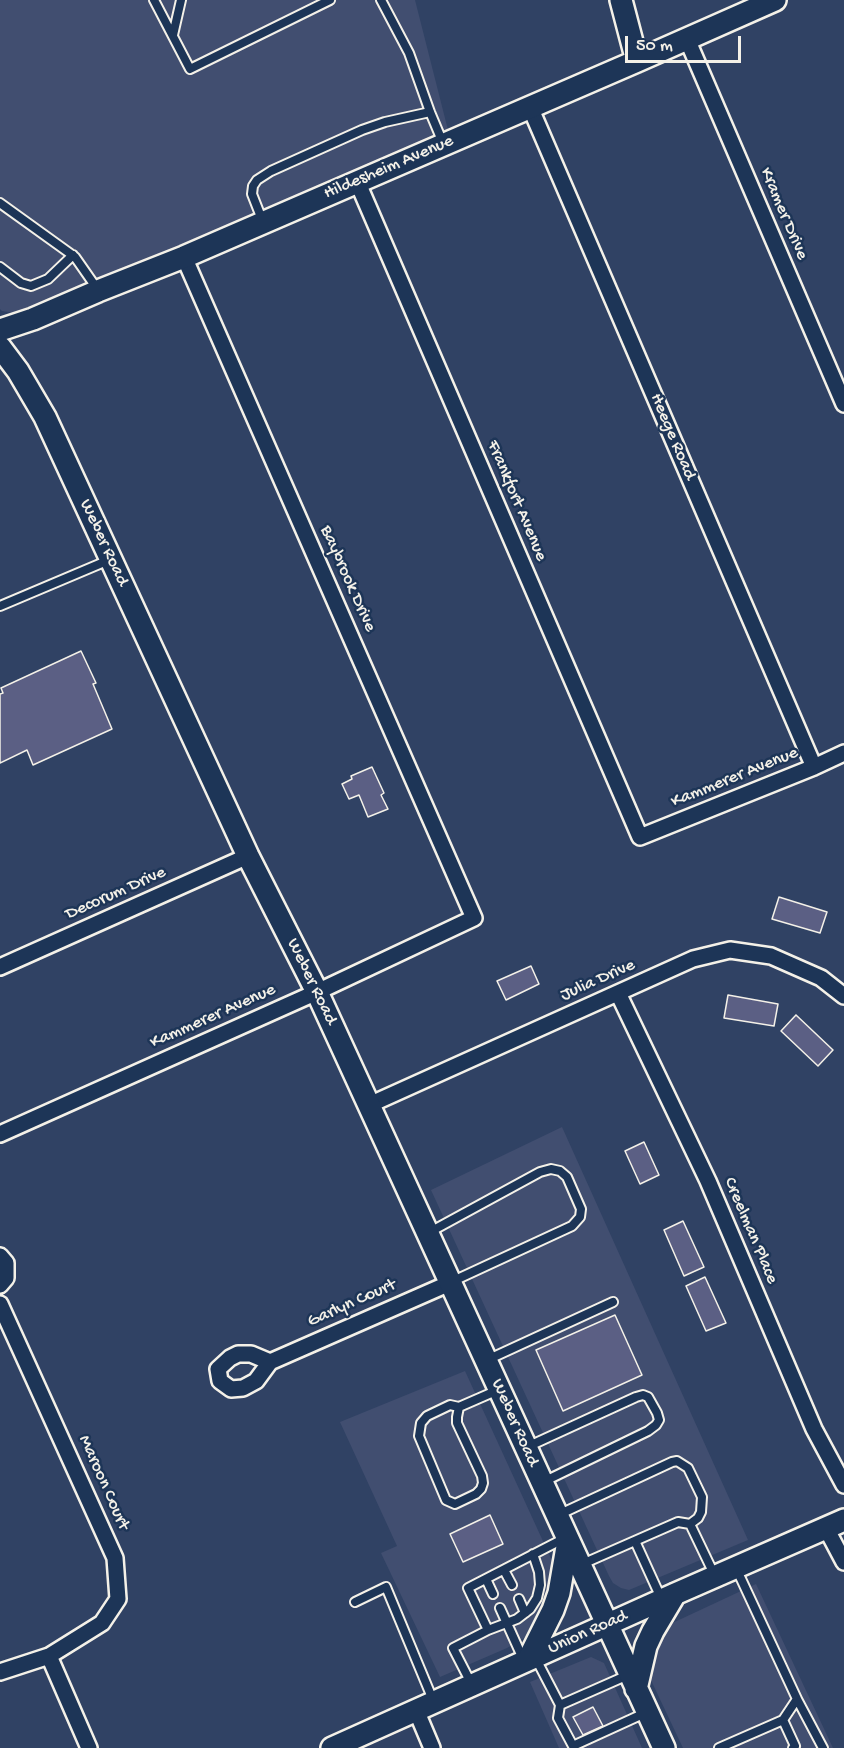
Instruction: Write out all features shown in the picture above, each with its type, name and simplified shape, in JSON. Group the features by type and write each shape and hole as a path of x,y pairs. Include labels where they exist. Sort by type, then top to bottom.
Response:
{"main road":[{"path":"621,0 637,61"},
{"name":"Hildesheim Avenue","path":"0,330 33,319 184,257 775,0"},
{"name":"Weber Road","path":"0,347 45,417 248,856 317,992 664,1748"},
{"name":"Union Road","path":"332,1748 835,1524"},
{"path":"529,1659 559,1593 567,1539"},
{"path":"633,1681 668,1597"}],"street":[{"name":"Kramer Drive","path":"687,39 844,404"},
{"name":"Heege Road","path":"530,107 814,767"},
{"name":"Frankfort Avenue","path":"357,182 640,837"},
{"name":"Baybrook Drive","path":"184,257 474,918"},
{"name":"Kammerer Avenue","path":"640,837 844,753"},
{"name":"Decorum Drive","path":"0,967 248,856"},
{"name":"Kammerer Avenue","path":"0,1134 317,992 474,918"},
{"name":"Julia Drive","path":"369,1105 693,959 729,950 771,956 821,978 844,996"},
{"name":"Creelman Place","path":"618,993 708,1181 814,1429 844,1485"},
{"path":"0,1256 6,1263 6,1278 0,1285"},
{"name":"Garlyn Court","path":"270,1362 450,1282"},
{"name":"Maroon Court","path":"0,1304 115,1557 117,1599 102,1623 49,1656 0,1672"},
{"path":"835,1524 844,1562"},
{"path":"49,1656 88,1748"},
{"path":"425,1706 432,1748"}],"lane":[{"path":"154,0 190,69 330,0"},
{"path":"173,35 181,0"},
{"path":"381,0 409,53 444,144"},
{"path":"263,223 252,194 257,180 271,171 362,130 385,122 430,112"},
{"path":"0,203 73,255 98,291"},
{"path":"0,267 21,283 31,286 48,279 73,255"},
{"path":"0,606 111,559"},
{"path":"428,1233 540,1172 552,1169 560,1171 567,1177 581,1209 580,1217 572,1226 450,1282"},
{"path":"486,1361 613,1302"},
{"path":"459,1407 457,1423 482,1476 483,1483 476,1494 454,1504 446,1500 419,1436 421,1423 427,1416 450,1406 459,1407 500,1390"},
{"path":"526,1448 636,1397 643,1395 654,1404 659,1420 656,1425 541,1483"},
{"path":"556,1516 678,1461 688,1468 702,1497 701,1512 698,1518 690,1524 678,1522 579,1565"},
{"path":"690,1524 715,1576"},
{"path":"488,1630 468,1588 567,1539"},
{"path":"634,1541 668,1597"},
{"path":"472,1685 453,1648 517,1618 530,1609 537,1598 540,1585 539,1572 533,1554"},
{"path":"735,1568 797,1699 823,1748"},
{"path":"504,1570 512,1585"},
{"path":"486,1579 493,1594"},
{"path":"355,1602 386,1587 425,1706"},
{"path":"519,1599 525,1613"},
{"path":"500,1608 529,1659 560,1705 558,1718 573,1746 647,1712"},
{"path":"560,1705 633,1681"},
{"path":"719,1748 783,1720 797,1699"},
{"path":"783,1720 795,1746 793,1748"}],"shaded area":[{"path":"0,0 415,0 449,134 178,252 124,268 30,309 15,313 2,311 0,309"},
{"path":"562,1127 748,1540 629,1590 613,1583 609,1576 431,1190"},
{"path":"465,1371 553,1563 554,1579 550,1602 533,1630 524,1638 507,1648 440,1677 381,1553 397,1546 340,1422"},
{"path":"756,1584 833,1748 683,1748 649,1676 656,1639 666,1626"},
{"path":"591,1657 604,1663 642,1748 559,1748 530,1682"}],"building":[{"path":"81,651 96,683 93,684 112,729 33,765 27,750 0,763 0,694 3,693 1,688"},
{"path":"372,767 384,793 381,795 388,809 368,817 359,795 349,799 342,784 352,779 351,776"},
{"path":"779,897 827,912 820,933 772,919"},
{"path":"531,966 539,984 506,1000 497,981"},
{"path":"728,995 778,1004 774,1026 724,1018"},
{"path":"796,1015 833,1050 818,1066 781,1031"},
{"path":"644,1142 659,1175 640,1184 625,1151"},
{"path":"683,1221 704,1267 684,1276 664,1230"},
{"path":"705,1277 726,1323 706,1331 686,1286"},
{"path":"615,1315 642,1375 563,1411 536,1350"},
{"path":"490,1515 503,1544 463,1562 450,1534"},
{"path":"593,1707 603,1726 583,1735 573,1717"}]}
